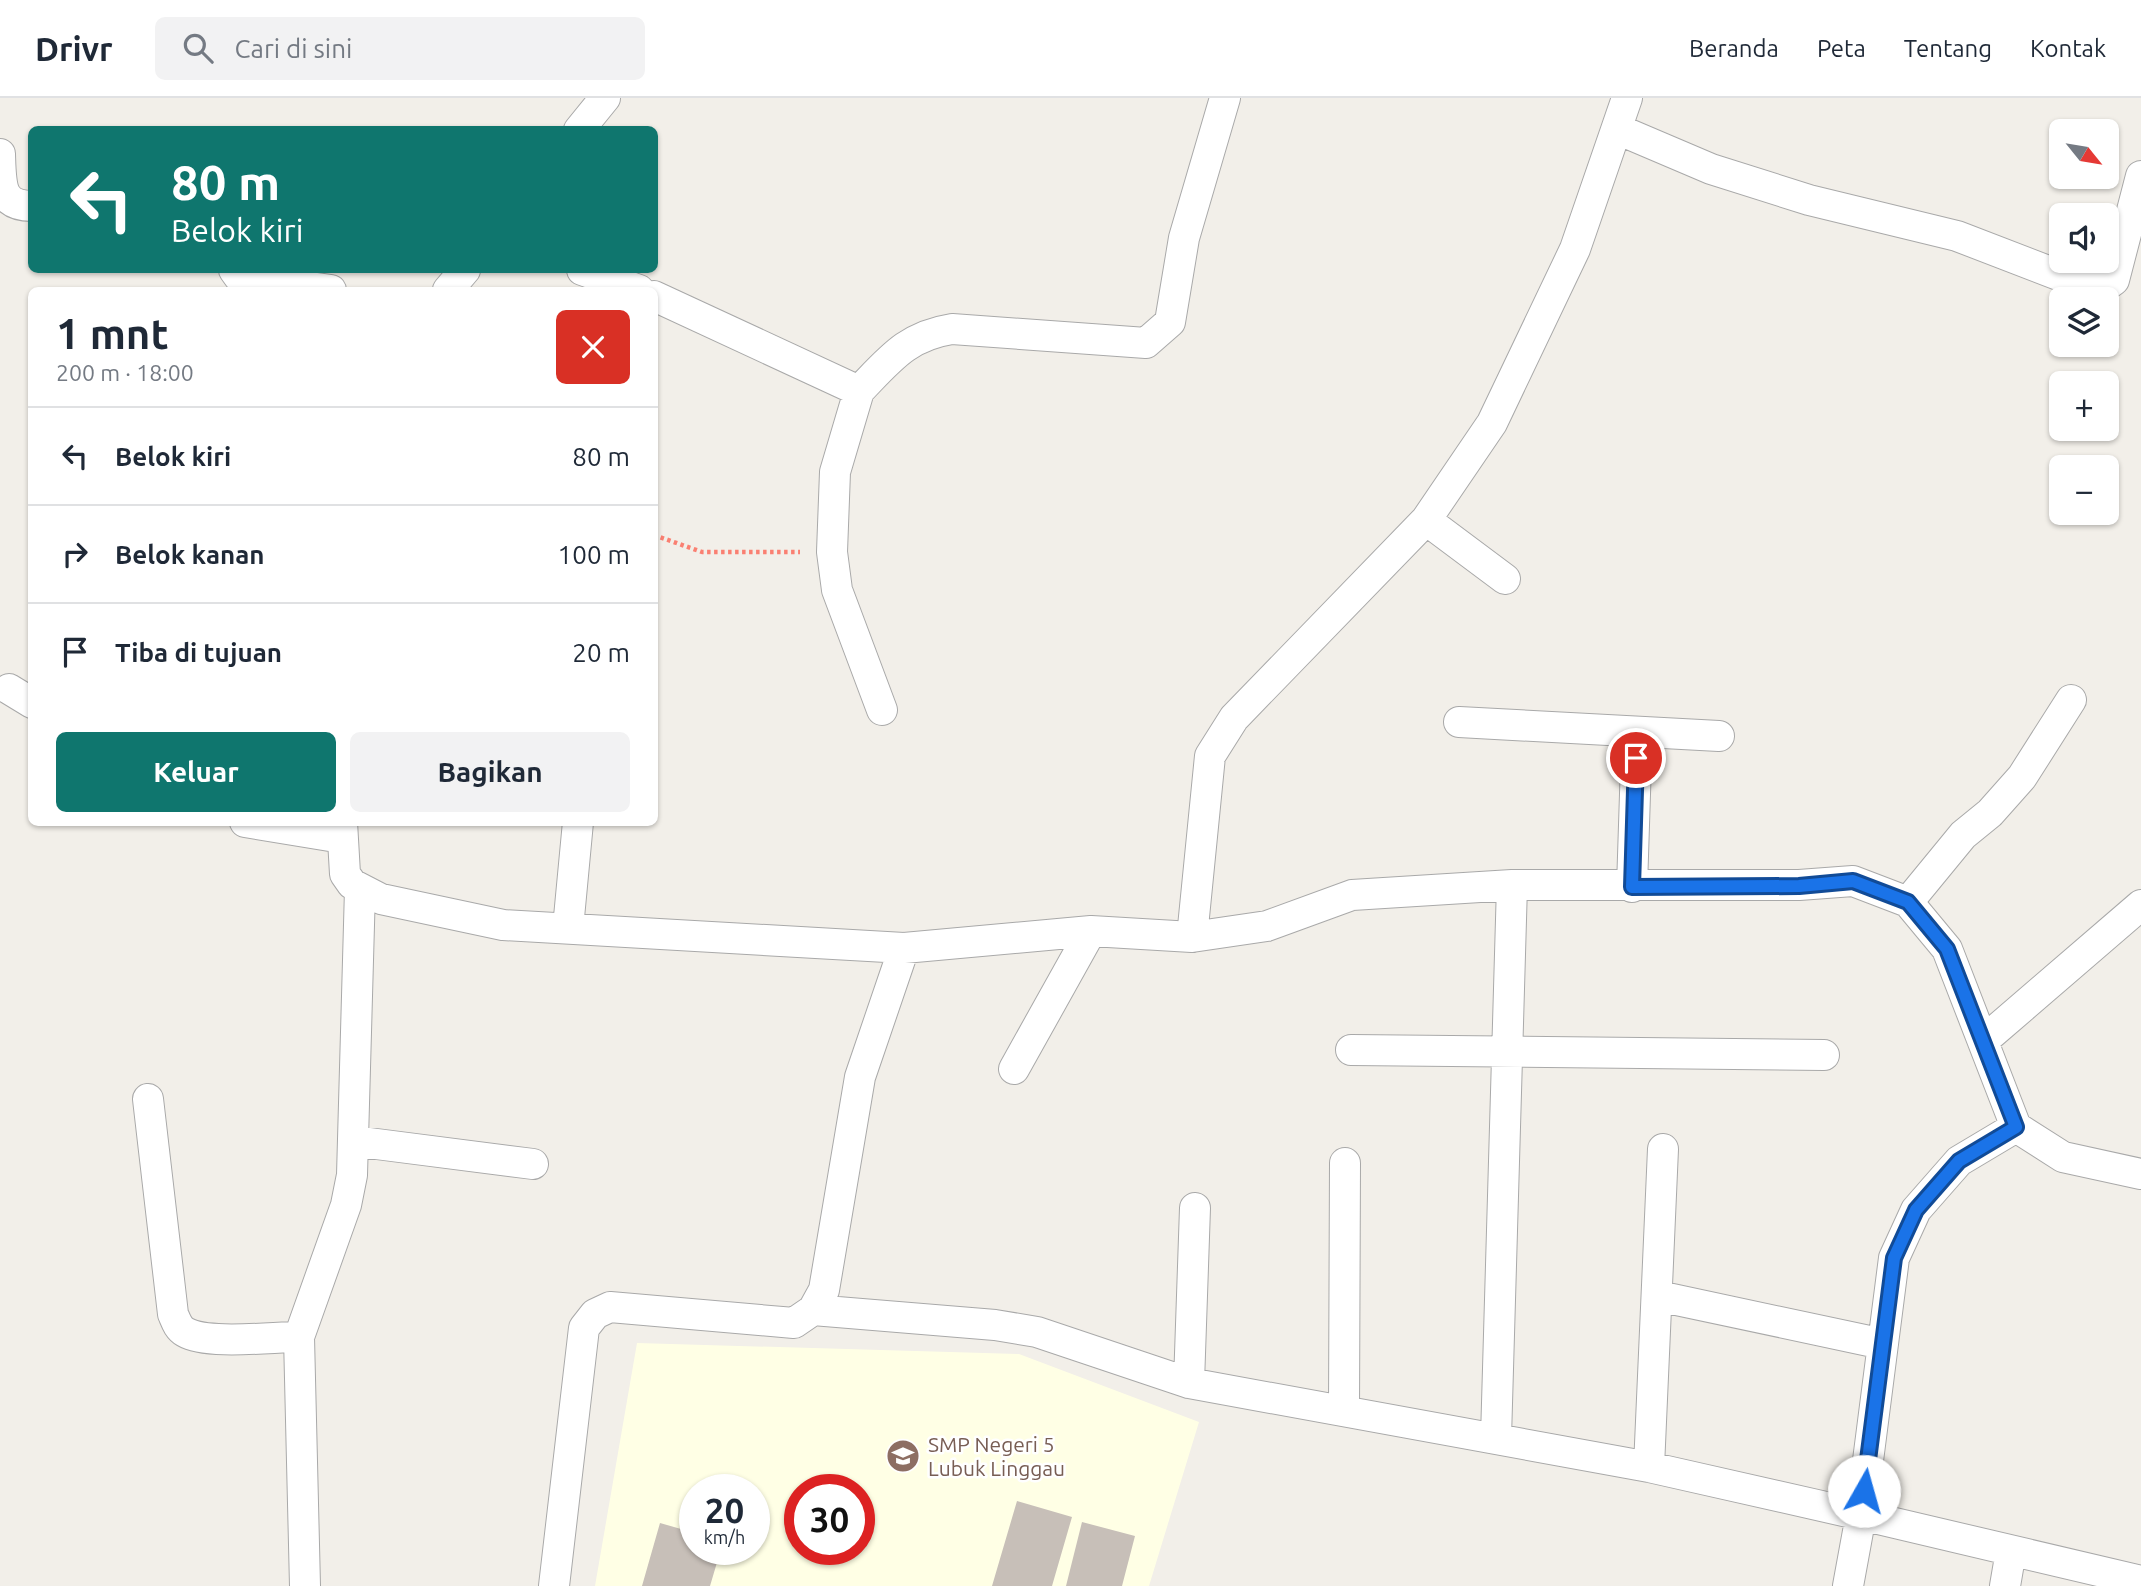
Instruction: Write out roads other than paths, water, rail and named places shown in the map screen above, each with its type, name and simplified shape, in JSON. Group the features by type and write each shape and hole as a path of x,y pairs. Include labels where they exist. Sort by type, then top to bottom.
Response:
{"street":[{"path":"582,126 605,98"},
{"path":"882,710 837,590 832,552 835,472 859,391 902,347 926,333 952,329 1146,343 1158,334 1170,322 1184,238 1225,98"},
{"path":"1192,937 1210,756 1234,718 1426,520 1492,423 1575,249 1627,98"},
{"path":"1617,129 1711,169 1809,200 1958,236 2087,286 2103,288 2114,280 2141,176"},
{"path":"0,154 2,195 6,202 13,206 28,206"},
{"path":"236,273 239,277 310,287"},
{"path":"451,287 462,273"},
{"path":"589,273 621,287"},
{"path":"658,298 859,391"},
{"path":"1426,520 1505,579"},
{"path":"1908,902 1963,835 1990,813 2022,777 2071,699"},
{"path":"1460,722 1719,736"},
{"path":"1632,887 1637,732"},
{"path":"294,826 342,830 345,874 360,889 381,899 503,925 904,948 1091,931 1192,937 1267,926 1352,895 1512,885 1799,886 1853,881 1908,902 1947,949 2016,1127 2063,1157 2141,1174"},
{"path":"568,928 578,826"},
{"path":"1496,1438 1512,885"},
{"path":"305,1586 299,1337 346,1205 352,1175 360,889"},
{"path":"1983,1041 2141,905"},
{"path":"1014,1069 1091,931"},
{"path":"554,1586 584,1328 595,1314 611,1307 794,1323 813,1310 824,1290 860,1077 904,948"},
{"path":"1350,1050 1824,1055"},
{"path":"148,1099 173,1314 179,1327 185,1332 206,1338 299,1337"},
{"path":"1848,1586 1861,1515 1894,1258 1916,1210 1959,1161 2016,1127"},
{"path":"353,1141 533,1164"},
{"path":"1649,1467 1663,1149"},
{"path":"1344,1411 1345,1163"},
{"path":"1189,1383 1195,1208"},
{"path":"1658,1296 1883,1344"},
{"path":"813,1310 995,1325 1037,1332 1189,1383 1649,1467 2141,1581"},
{"path":"2006,1586 2011,1551"}],"place":[{"name":"SMP Negeri 5 Lubuk Linggau","path":"903,1456"}]}
